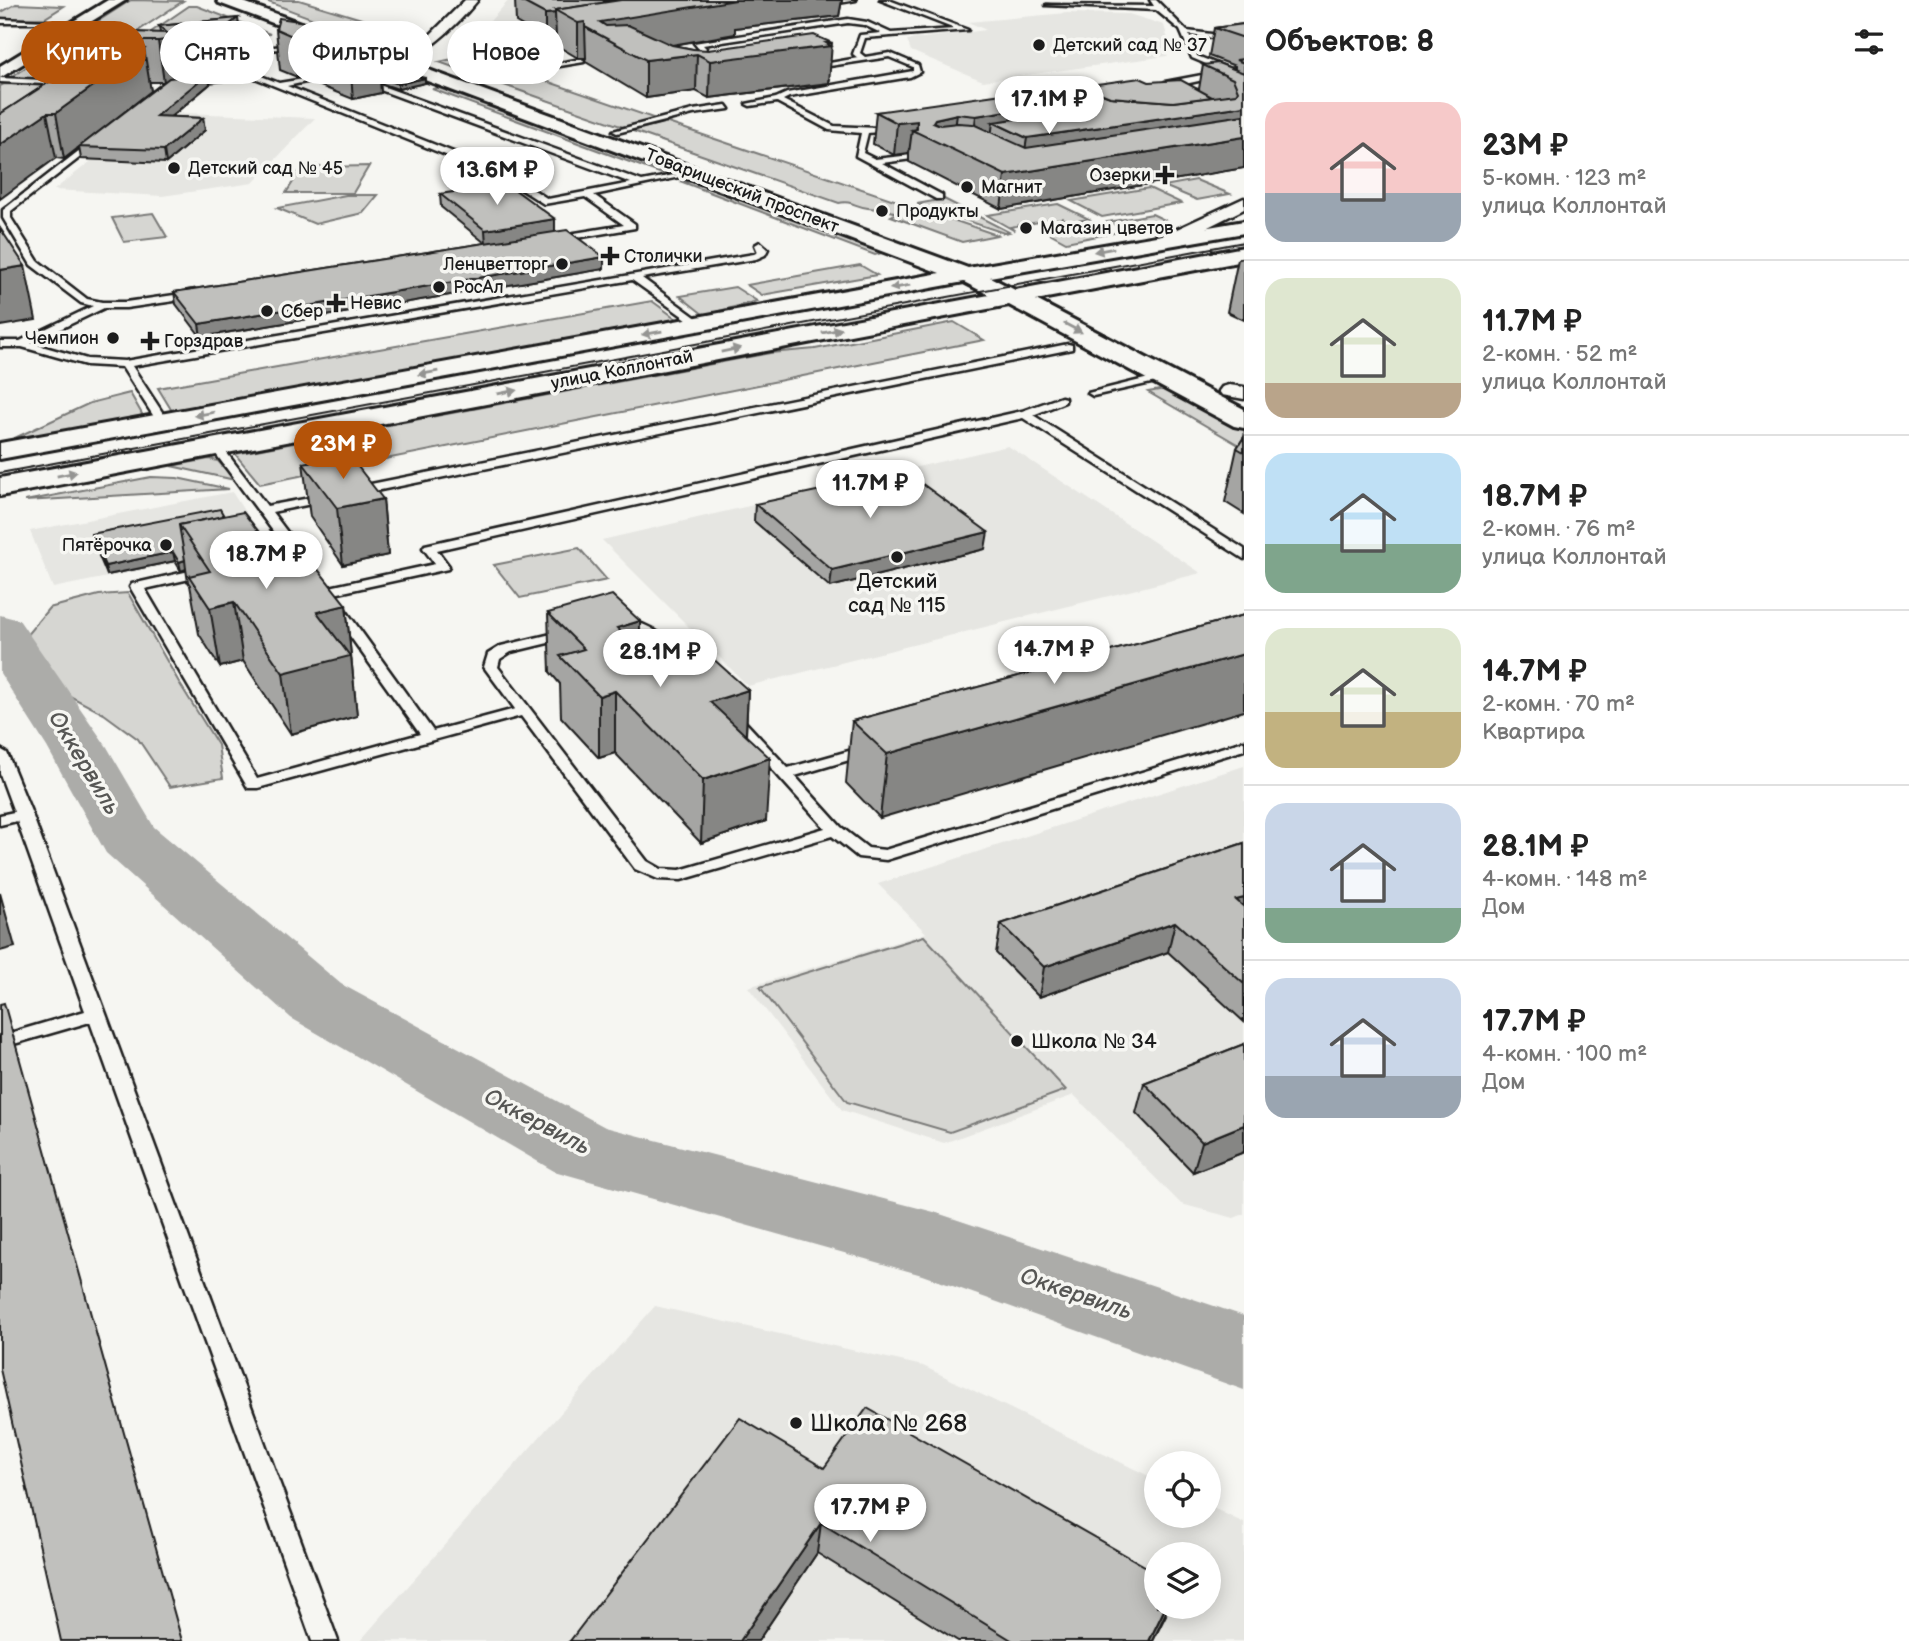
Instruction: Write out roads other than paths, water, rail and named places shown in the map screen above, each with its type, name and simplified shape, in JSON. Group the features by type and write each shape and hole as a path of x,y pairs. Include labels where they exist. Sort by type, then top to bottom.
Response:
{"street":[{"path":"0,73 119,0"},
{"name":"Товарищеский проспект","path":"224,0 288,23"},
{"path":"433,41 472,0"},
{"name":"Товарищеский проспект","path":"252,1 298,21"},
{"name":"Товарищеский проспект","path":"433,76 967,275 1244,419"},
{"name":"Товарищеский проспект","path":"484,84 1006,268 1053,289 1239,394"},
{"path":"1170,239 1244,203"},
{"name":"улица Коллонтай","path":"0,451 1006,268 1244,228"},
{"name":"улица Коллонтай","path":"0,487 1244,254"},
{"path":"1206,261 1244,261"}],"lane":[{"path":"817,4 853,0"},
{"path":"798,68 863,58 888,46 965,30 883,0"},
{"path":"1153,0 1185,33 1196,58 1230,70"},
{"path":"1049,5 1073,3 1158,8"},
{"path":"0,21 53,20"},
{"path":"682,46 848,21 865,23 888,46 916,66 917,72 750,104"},
{"path":"1185,33 1244,42"},
{"path":"564,39 589,35"},
{"path":"863,58 856,54 862,36 888,46"},
{"path":"1221,47 1244,42"},
{"path":"681,73 691,69 703,48 696,44"},
{"path":"1191,49 1201,49"},
{"path":"564,60 568,62"},
{"path":"564,63 582,61"},
{"path":"1162,85 1244,69"},
{"path":"0,80 21,81"},
{"path":"1195,80 1214,88"},
{"path":"274,83 508,177 547,202 695,173"},
{"path":"279,85 288,83"},
{"path":"369,84 644,184"},
{"path":"1162,85 1181,94"},
{"path":"778,100 832,128 878,130"},
{"path":"617,131 726,107"},
{"path":"865,131 859,153 939,197"},
{"path":"103,136 7,210 7,218 34,263 74,295 84,301 102,305 126,305 205,293"},
{"path":"873,162 909,157"},
{"path":"540,241 632,226 587,195"},
{"path":"0,344 22,344 86,362 125,364 756,256 762,253 760,245"},
{"path":"634,277 698,324"},
{"path":"22,344 102,305"},
{"path":"264,510 1068,347"},
{"path":"125,364 162,421"},
{"path":"1093,393 1165,377"},
{"path":"325,592 443,566 429,548 1026,414 1061,400"},
{"path":"1026,414 1244,555"},
{"path":"216,446 429,736"},
{"path":"242,563 295,552"},
{"path":"216,569 136,587 253,785 524,711"},
{"path":"605,625 635,623 651,629 706,689"},
{"path":"583,631 506,649 493,657 492,667 642,865 658,874 681,875 835,830"},
{"path":"724,708 835,830 864,853 886,855 1244,745"},
{"path":"785,774 877,748"},
{"path":"0,753 326,1641"},
{"path":"0,820 24,814"},
{"path":"0,1042 97,1014"}],"waterway":[{"name":"Оккервиль","path":"0,631 77,747 129,839 316,1001 582,1150 934,1245 1244,1353"}],"tram line":[{"path":"0,473 1244,242"}],"place":[{"name":"Детский сад № 37","path":"1039,45"},
{"name":"Детский сад № 45","path":"174,168"},
{"name":"Озерки","path":"1165,175"},
{"name":"Магнит","path":"967,187"},
{"name":"Продукты","path":"882,211"},
{"name":"Магазин цветов","path":"1026,228"},
{"name":"Столички","path":"610,256"},
{"name":"Ленцветторг","path":"562,264"},
{"name":"РосАл","path":"439,287"},
{"name":"Невис","path":"336,303"},
{"name":"Сбер","path":"267,311"},
{"name":"Чемпион","path":"113,338"},
{"name":"Горздрав","path":"150,341"},
{"name":"Пятёрочка","path":"166,545"},
{"name":"Детский сад № 115","path":"897,557"},
{"name":"Школа № 34","path":"1017,1041"},
{"name":"Школа № 268","path":"796,1423"}]}
